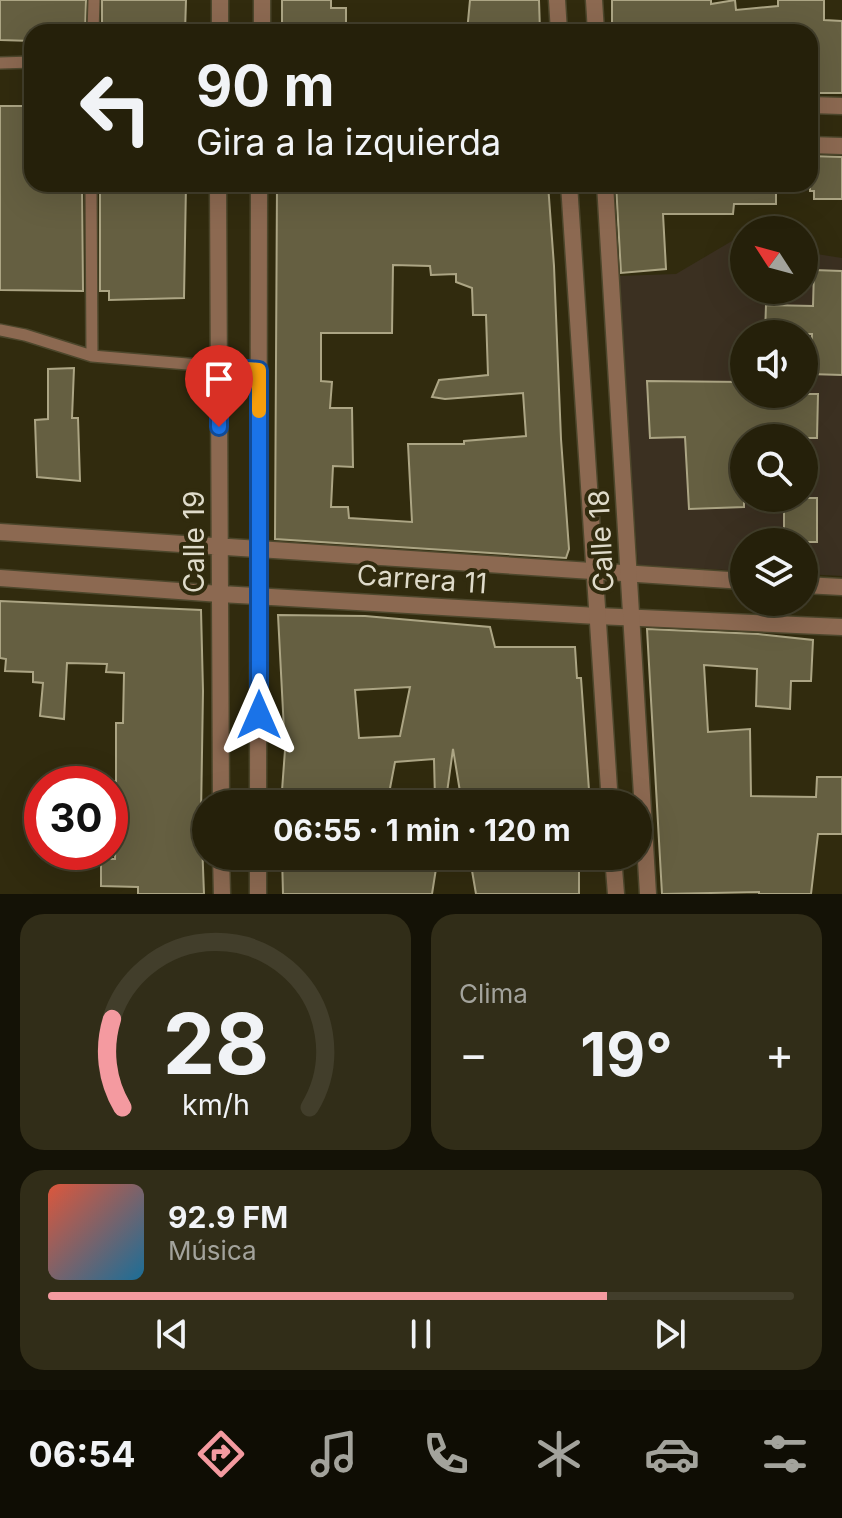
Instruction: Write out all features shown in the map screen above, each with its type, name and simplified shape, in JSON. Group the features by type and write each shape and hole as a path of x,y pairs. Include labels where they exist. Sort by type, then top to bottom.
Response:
{"street":[{"path":"220,0 220,24"},
{"path":"262,0 262,24"},
{"path":"557,0 558,24"},
{"path":"594,0 596,24"},
{"path":"818,105 842,106"},
{"path":"818,145 842,146"},
{"name":"Calle 19","path":"218,192 221,790"},
{"path":"258,790 259,192"},
{"name":"Calle 18","path":"570,192 609,790"},
{"name":"Calle 18","path":"605,192 648,894"},
{"name":"Carrera 11","path":"0,532 730,580"},
{"name":"Carrera 11","path":"0,578 597,616 842,627"},
{"path":"818,586 842,587"},
{"path":"221,870 222,894"},
{"path":"251,894 258,894 258,870"},
{"path":"614,870 616,894"}],"lane":[{"path":"93,24 94,0"},
{"path":"0,63 24,62"},
{"path":"91,192 92,356"},
{"path":"0,330 92,356 259,370"}],"shaded area":[{"path":"730,242 730,304 818,304 818,254 842,258 842,576 818,575 818,528 730,528 730,570 638,565 616,276 676,274"}],"building":[{"path":"0,0 86,0 85,24 24,24 24,41 0,40"},
{"path":"102,0 186,0 185,24 102,24"},
{"path":"282,0 331,0 331,8 346,8 346,24 282,24"},
{"path":"470,0 539,0 540,24 468,24"},
{"path":"612,0 711,0 711,4 735,0 736,10 778,6 778,0 824,0 824,20 842,21 842,93 818,93 818,24 612,24"},
{"path":"0,106 24,106 24,192 82,192 83,291 0,290"},
{"path":"818,156 842,157 842,199 814,199 814,192 818,192"},
{"path":"100,192 186,192 184,298 109,300 109,291 100,291"},
{"path":"277,192 549,192 569,549 566,558 275,539","holes":["393,265 430,266 431,275 456,274 456,282 472,288 473,315 486,315 488,375 439,380 432,397 445,399 523,393 526,436 464,441 464,444 408,444 412,522 349,518 348,507 331,507 333,466 353,467 352,408 330,408 332,382 321,381 321,333 392,333"]},
{"path":"616,192 776,192 776,204 734,204 733,214 663,214 666,269 621,273"},
{"path":"818,270 842,271 842,375 818,374 818,320 765,320 766,305 818,304"},
{"path":"74,368 72,418 78,418 80,481 37,477 35,420 48,419 48,369"},
{"path":"647,381 730,382 730,408 818,408 817,424 730,424 730,508 689,509 685,437 650,438"},
{"path":"784,512 817,512 817,528 784,528"},
{"path":"0,601 201,610 201,790 192,790 192,870 203,870 204,894 138,894 138,887 101,886 101,870 128,870 128,766 116,766 116,723 123,723 124,673 106,672 107,664 67,663 64,719 40,716 43,683 33,682 33,672 5,671 6,659 0,658"},
{"path":"278,615 365,616 490,627 495,647 575,647 577,678 581,678 589,790 460,790 453,749 447,790 435,790 434,759 395,762 390,790 282,790 285,750","holes":["410,687 400,736 359,738 355,690"]},
{"path":"647,629 813,640 811,681 791,681 790,709 756,706 757,669 704,665 708,732 750,729 751,796 816,797 817,777 842,777 842,834 818,834 811,894 662,894"},
{"path":"282,870 436,870 432,894 283,894"},
{"path":"472,870 579,870 579,894 476,894"}],"slow traffic":[{"path":"219,374 219,367 259,370 259,411"}],"route":[{"path":"219,427 219,367 259,370 259,715"}]}
